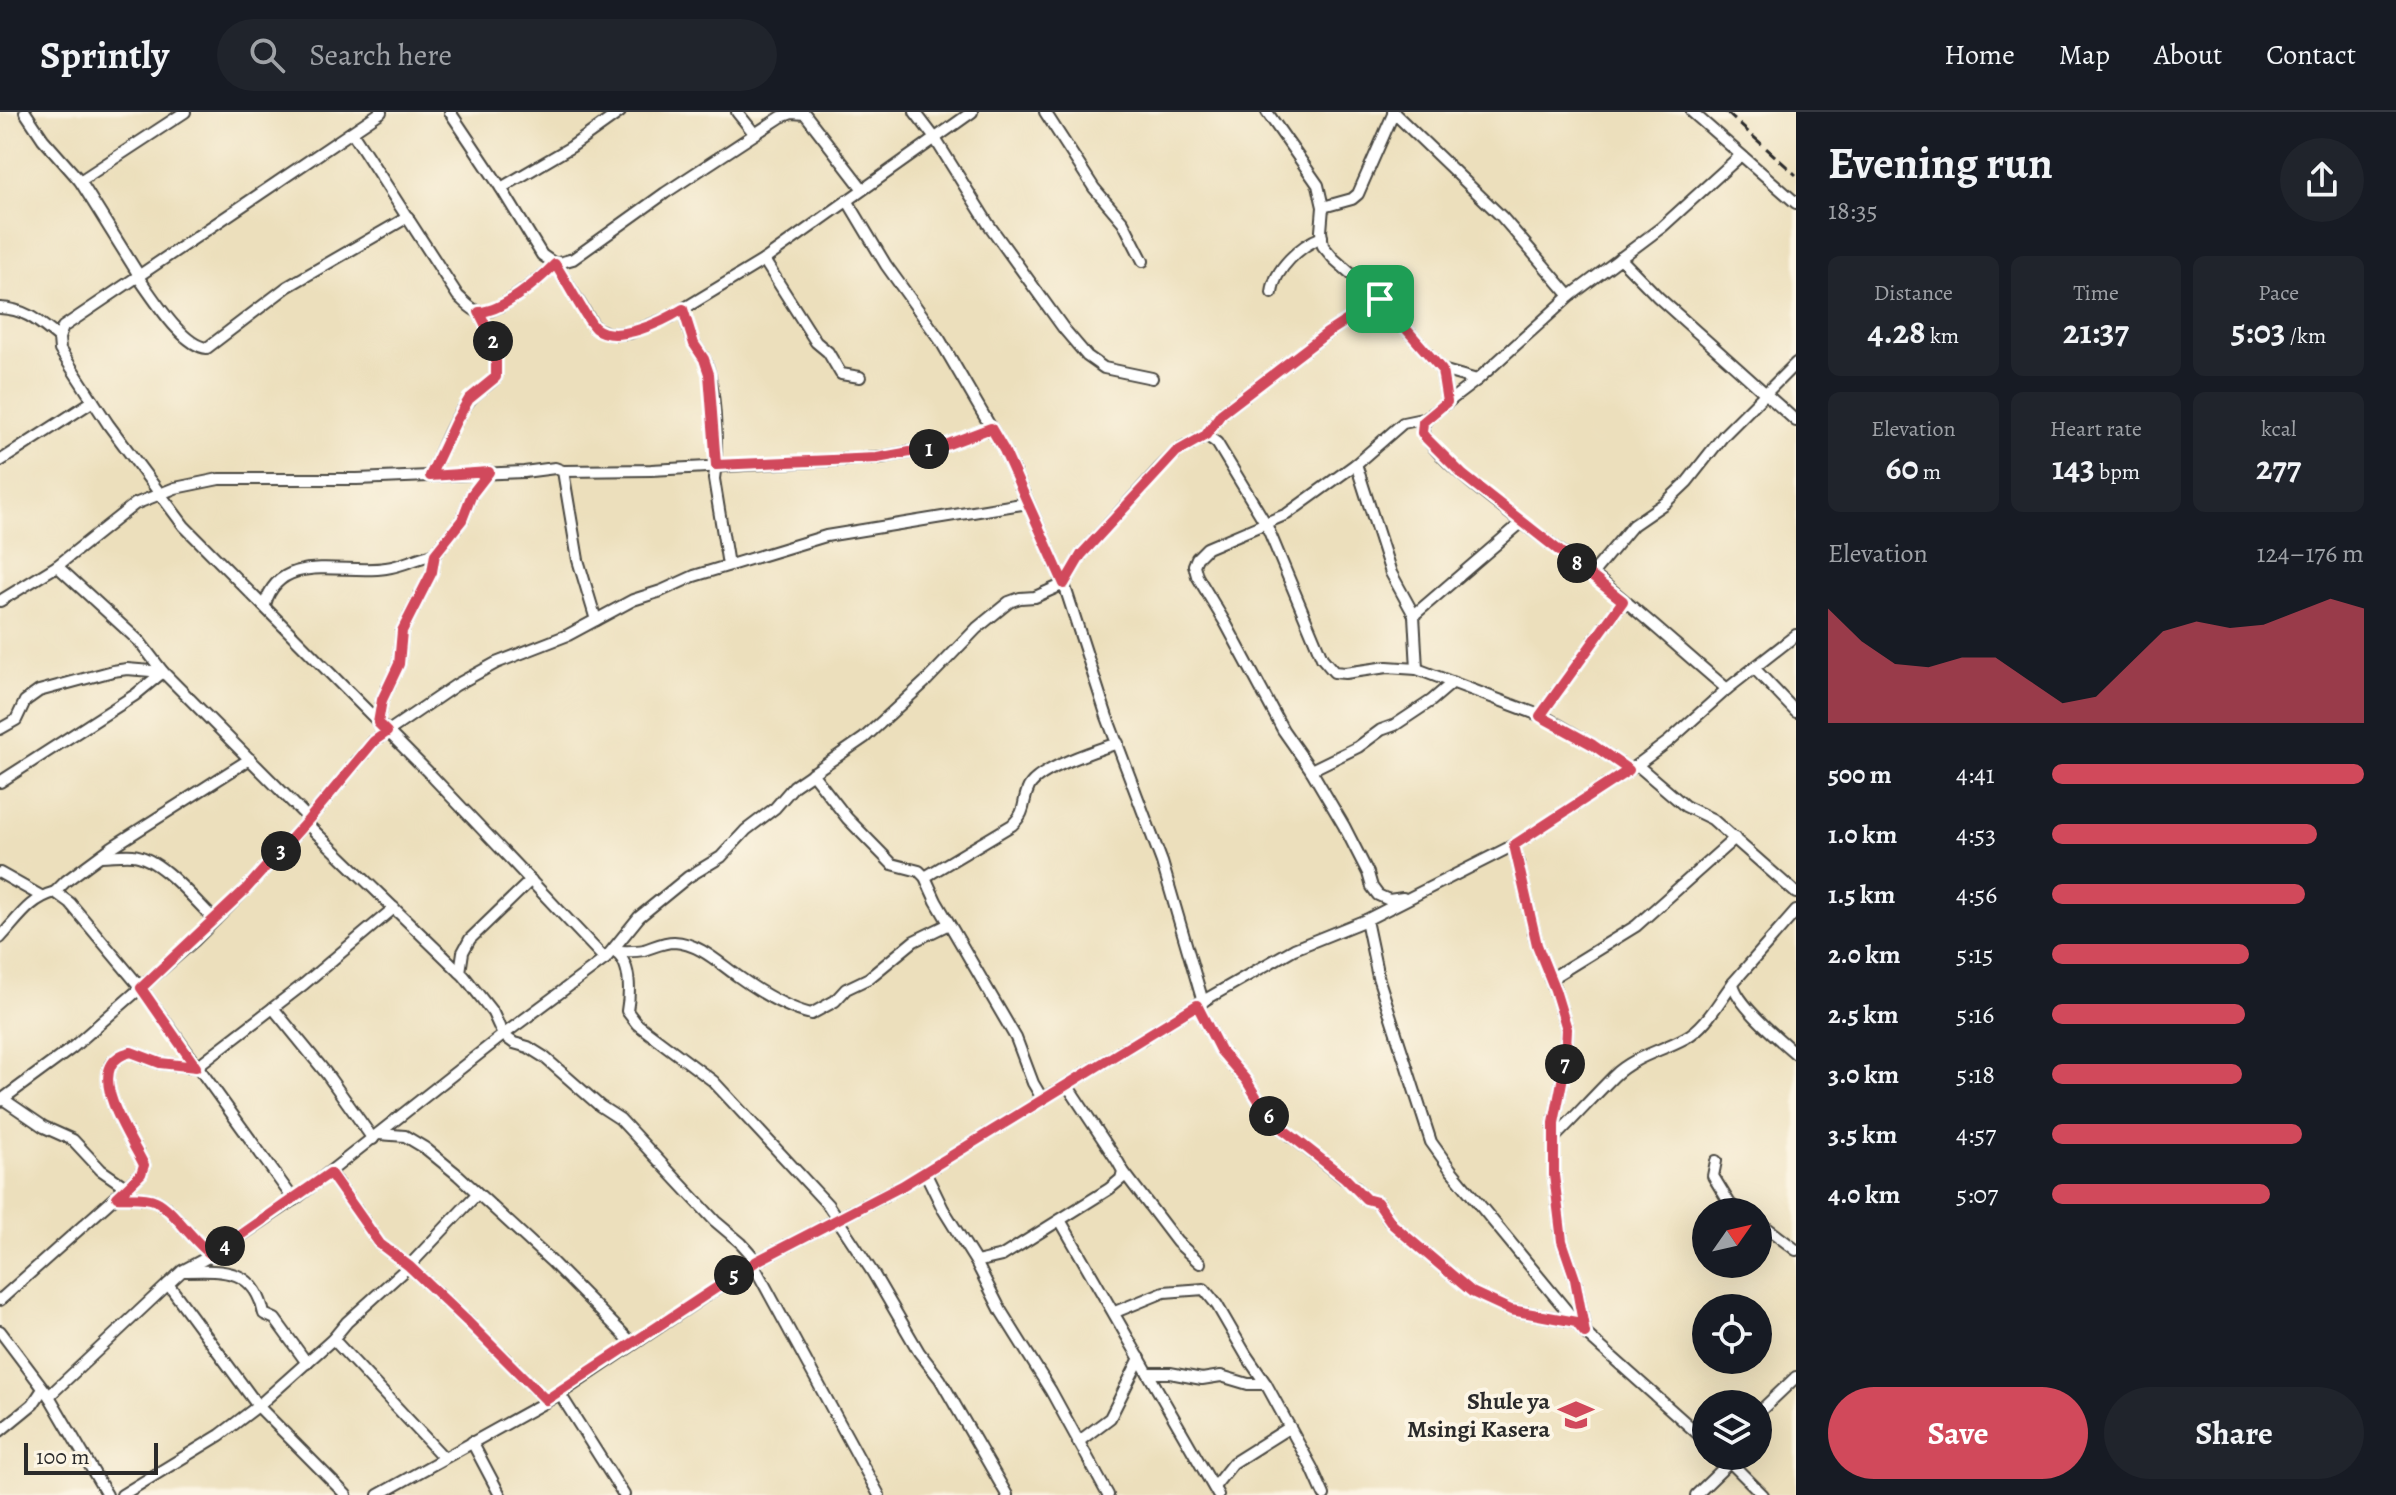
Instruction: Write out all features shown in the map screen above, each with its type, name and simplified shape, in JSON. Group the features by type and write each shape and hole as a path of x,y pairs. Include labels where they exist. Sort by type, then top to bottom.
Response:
{"street":[{"path":"25,112 43,139 80,181 139,277 179,331 197,347 207,348 287,287 408,217"},
{"path":"80,181 185,112"},
{"path":"381,112 63,327 59,338 60,350 184,526 242,586 265,605 531,880 609,955 623,960 630,989 627,1011 637,1024 713,1081 809,1182 838,1219 901,1324 940,1379 1007,1495"},
{"path":"501,188 571,147 620,112"},
{"path":"737,112 754,133"},
{"path":"915,112 989,225 1087,356 1104,368 1152,378"},
{"path":"451,113 542,255 555,264 595,328 610,334 630,333 683,309 764,260 972,112"},
{"path":"1045,112 1094,188 1123,222 1143,261"},
{"path":"1267,112 1318,185 1323,207 1323,246 1380,299 1442,370 1447,402"},
{"path":"1323,207 1352,199 1358,194 1394,112 1502,217 1570,296"},
{"path":"1692,112 1796,203"},
{"path":"479,312 490,311 541,279 555,264 573,259 754,133 792,113 805,114 862,188"},
{"path":"352,132 458,296 479,312 496,346 496,377 469,399 430,476"},
{"path":"1727,689 1592,574 1521,523 1463,475 1426,438 1422,427 1427,418 1477,380 1570,296 1662,227 1740,156"},
{"path":"847,200 886,265 940,340 991,428 1064,584 1080,639 1162,862 1200,1004 1220,1050 1246,1080 1270,1119 1344,1177 1366,1199 1377,1202 1393,1225 1472,1292 1511,1310 1576,1322"},
{"path":"1272,293 1273,281 1283,268 1309,242 1322,237"},
{"path":"1620,258 1658,297 1796,421"},
{"path":"764,260 816,342 828,352 841,374 860,377"},
{"path":"0,1431 182,1271 212,1255 294,1200 609,955 639,917 688,877 721,857 746,830 775,808 794,786 864,738 925,682 977,628 1009,602 1035,597 1064,584 1081,555 1176,452 1206,435 1221,414 1327,333 1380,299"},
{"path":"0,308 30,314 59,338"},
{"path":"683,309 694,344 709,374 716,465 714,479 728,565"},
{"path":"1592,574 1633,525 1665,503 1687,482 1724,435 1796,363"},
{"path":"1442,370 1477,380"},
{"path":"0,461 93,401"},
{"path":"1408,897 1389,900 1378,895 1344,826 1283,730 1197,576 1194,565 1207,548 1287,514 1356,464 1403,423 1427,418"},
{"path":"0,601 57,566 135,504 159,493 219,479 357,479 555,468 563,471 651,470 877,458 943,446 991,428"},
{"path":"1206,435 1217,443 1266,524 1322,658 1334,672 1387,667 1417,669 1540,716 1633,768 1685,806 1712,819 1796,893"},
{"path":"1356,464 1391,573 1414,615 1417,669"},
{"path":"563,471 578,560 596,620"},
{"path":"383,727 382,700 399,664 402,631 432,572 435,554 462,520 472,494 489,472"},
{"path":"127,1188 101,1170 73,1140 44,1127 2,1100 72,1048 215,920 308,821 383,727 496,663 568,635 633,600 728,565 826,536 1028,503"},
{"path":"1414,615 1521,523"},
{"path":"265,605 269,591 277,580 294,571 385,569 435,554"},
{"path":"57,566 140,642 163,672 460,972 493,1013 503,1035 544,1057 600,1106 620,1119 715,1221 741,1243 755,1262 879,1495"},
{"path":"1540,716 1623,601"},
{"path":"378,1495 560,1394 755,1262 925,1172 1294,949 1366,920 1514,845 1633,768 1796,635"},
{"path":"1754,668 1796,712"},
{"path":"0,729 16,720 25,701 39,691 113,671 163,672"},
{"path":"0,782 135,695 163,672"},
{"path":"1311,770 1395,725 1452,683"},
{"path":"925,877 1012,825 1022,816 1028,788 1034,780 1080,756 1118,743"},
{"path":"0,938 41,896 55,892 99,856 250,759"},
{"path":"812,773 847,818 892,864 919,871 925,877 1016,1038 1043,1100"},
{"path":"1550,979 1636,926 1735,838"},
{"path":"1514,845 1537,945 1564,1018 1568,1039 1556,1105 1554,1175 1562,1241 1575,1279 1585,1333"},
{"path":"99,856 134,855 152,862 215,920"},
{"path":"0,873 41,896"},
{"path":"460,972 463,952 470,939 531,880"},
{"path":"55,892 70,903 141,988 294,1200"},
{"path":"0,1300 141,1174 144,1165 110,1099 110,1068 116,1060 131,1052 160,1063 196,1067 394,908"},
{"path":"1554,1138 1615,1075 1637,1059 1687,1037 1704,1022 1733,983 1796,911"},
{"path":"1366,920 1378,977 1431,1142 1460,1182 1585,1333 1692,1429"},
{"path":"609,955 675,942 689,945 761,990 799,1011 811,1014 835,1001 846,989 869,978 914,941 949,924"},
{"path":"1733,983 1741,999 1771,1033 1796,1054"},
{"path":"273,1008 376,1136"},
{"path":"1067,1085 1123,1171 1177,1242 1200,1263"},
{"path":"376,1136 405,1136 425,1148 551,1261 633,1344"},
{"path":"1716,1161 1713,1176 1726,1198"},
{"path":"976,1262 1002,1256 1109,1189 1121,1179 1123,1171"},
{"path":"925,1172 943,1209 1108,1495"},
{"path":"330,1173 380,1244 409,1266 546,1400"},
{"path":"122,1495 220,1435 258,1406 409,1266 477,1194"},
{"path":"117,1197 157,1201 198,1245 212,1255"},
{"path":"1060,1220 1216,1491 1233,1463 1290,1427"},
{"path":"1772,1232 1796,1250"},
{"path":"182,1271 231,1272 244,1277 258,1292 264,1314 275,1319 307,1363"},
{"path":"168,1284 258,1406 346,1495"},
{"path":"1115,1312 1164,1292 1204,1289 1266,1384 1324,1495"},
{"path":"0,1331 46,1392 107,1495"},
{"path":"333,1339 444,1458"},
{"path":"1078,1442 1110,1418 1140,1358"},
{"path":"1148,1373 1170,1373 1202,1379 1221,1376 1248,1384 1266,1384"},
{"path":"1772,1400 1796,1377"},
{"path":"560,1394 624,1495"},
{"path":"472,1442 500,1495"},
{"path":"1696,1495 1718,1470"},
{"path":"1738,1470 1763,1495"}],"railway":[{"path":"1726,112 1796,175"}],"place":[{"name":"Shule ya Msingi Kasera","path":"1576,1415"}],"route":[{"path":"555,264 595,328 610,334 630,333 683,309 694,344 709,374 716,465 877,458 943,446 991,428 1004,450 1064,584 1081,555 1176,452 1206,435 1221,414 1327,333 1380,299 1442,370 1447,402 1423,422 1422,433 1426,438 1463,475 1521,523 1592,574 1623,601 1540,716 1593,745 1629,770 1514,845 1537,945 1567,1029 1565,1066 1554,1123 1554,1175 1562,1241 1575,1279 1585,1333 1576,1322 1511,1310 1472,1292 1393,1225 1377,1202 1366,1199 1344,1177 1270,1119 1246,1080 1220,1050 1197,1005 902,1186 732,1276 560,1394 546,1400 409,1266 380,1244 330,1173 212,1255 198,1245 157,1201 117,1197 141,1174 144,1165 110,1099 110,1068 124,1053 131,1052 160,1063 196,1067 141,988 246,889 374,741 387,732 378,723 382,700 399,664 402,631 432,572 435,554 462,520 472,494 489,472 430,476 469,399 496,377 496,346 479,312 490,311 541,279 555,264"}]}
